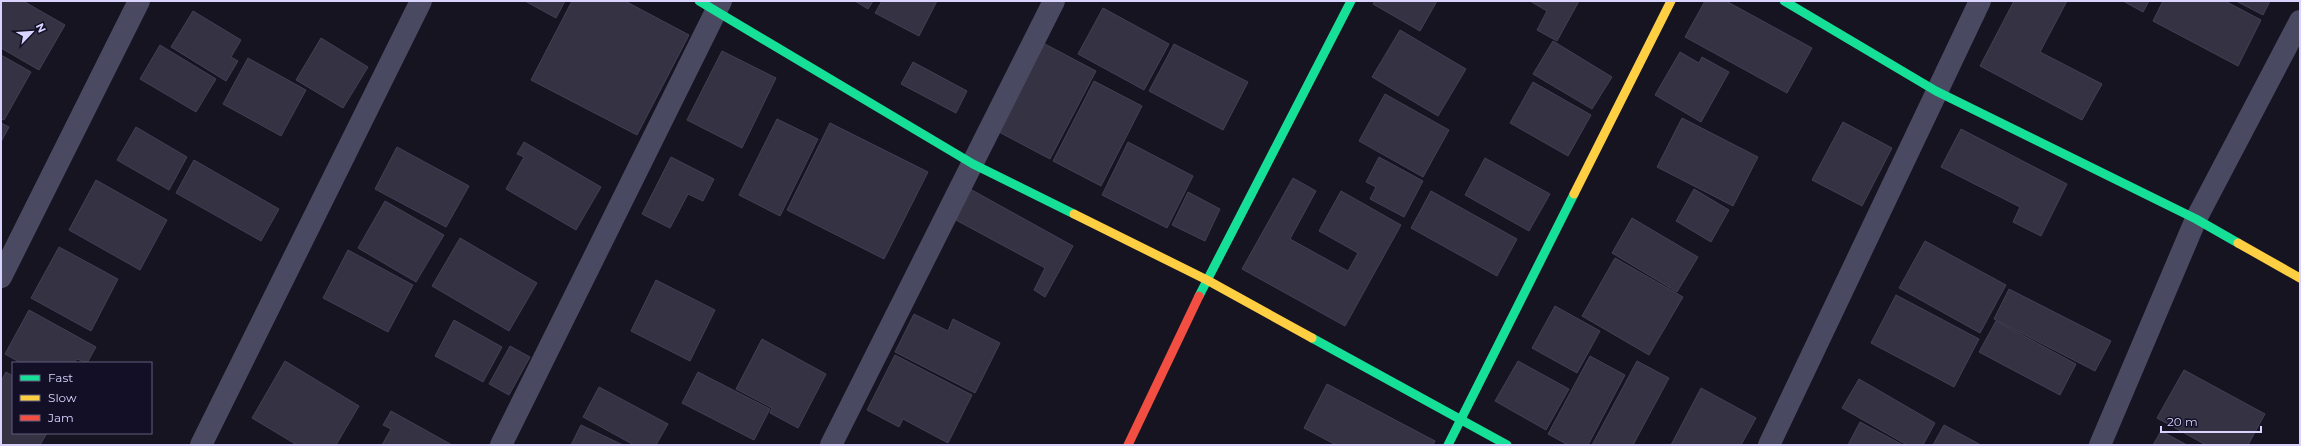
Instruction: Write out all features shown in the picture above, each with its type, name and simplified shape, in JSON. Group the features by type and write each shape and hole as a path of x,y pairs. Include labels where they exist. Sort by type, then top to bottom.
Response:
{"street":[{"path":"1,277 138,1"},
{"path":"201,445 421,1"},
{"path":"831,445 1054,1"},
{"path":"1128,445 1207,280 1351,1"},
{"path":"1448,445 1671,1"},
{"path":"1784,1 1936,91 2196,218 2300,278"},
{"path":"1768,445 1980,1"},
{"path":"501,445 712,4 973,164 1207,280 1507,445"},
{"path":"2100,445 2196,218 2300,21"}],"building":[{"path":"1,1 23,1 65,25 39,70 1,48"},
{"path":"525,1 565,1 556,18"},
{"path":"572,1 625,1 689,35 637,135 531,80"},
{"path":"855,1 873,1 868,9"},
{"path":"882,1 937,1 919,36 875,13"},
{"path":"1375,1 1437,1 1420,31 1373,4"},
{"path":"1530,1 1579,1 1557,41 1537,30 1547,11"},
{"path":"1705,1 1726,1 1812,48 1787,93 1685,37"},
{"path":"2014,1 2067,1 2040,52 2102,84 2082,120 1980,66"},
{"path":"2123,1 2149,1 2143,12"},
{"path":"2163,1 2225,1 2261,20 2238,66 2153,21"},
{"path":"2236,1 2270,1 2263,15"},
{"path":"1103,8 1169,44 1144,90 1078,54"},
{"path":"193,11 241,40 231,57 238,61 226,81 171,47"},
{"path":"1400,30 1466,69 1438,116 1372,77"},
{"path":"321,38 368,67 343,108 296,80"},
{"path":"1553,41 1612,77 1592,109 1533,74"},
{"path":"1043,43 1096,71 1050,159 997,131"},
{"path":"1174,44 1248,82 1223,130 1149,91"},
{"path":"160,45 216,79 196,112 140,79"},
{"path":"722,51 776,78 742,148 687,120"},
{"path":"1680,52 1699,63 1702,57 1729,72 1701,122 1655,95"},
{"path":"1,55 31,72 4,120 1,119"},
{"path":"248,58 306,90 281,136 223,104"},
{"path":"913,62 967,91 956,113 901,84"},
{"path":"1094,81 1142,106 1101,186 1053,161"},
{"path":"1533,82 1591,115 1568,156 1510,123"},
{"path":"1385,94 1449,130 1423,177 1359,141"},
{"path":"1682,118 1758,157 1733,206 1657,167"},
{"path":"777,119 818,139 780,216 739,195"},
{"path":"1843,122 1892,148 1862,206 1812,180"},
{"path":"1,123 9,127 1,142"},
{"path":"830,123 928,172 884,259 787,210"},
{"path":"136,127 187,157 169,190 117,160"},
{"path":"1961,129 2067,184 2041,236 2013,222 2020,207 1941,167"},
{"path":"524,142 601,187 576,230 506,189 524,157 517,154"},
{"path":"1128,142 1193,176 1167,228 1102,195"},
{"path":"397,147 469,186 446,227 375,189"},
{"path":"671,157 714,179 703,201 688,194 670,228 642,214"},
{"path":"1379,157 1423,181 1404,217 1370,199 1376,187 1366,182"},
{"path":"1485,158 1550,194 1529,231 1465,195"},
{"path":"194,160 279,209 261,241 176,193"},
{"path":"1293,178 1316,191 1290,239 1348,271 1358,253 1319,231 1341,191 1401,225 1345,326 1242,269"},
{"path":"96,180 167,220 140,270 69,230"},
{"path":"970,189 1073,246 1045,297 1034,290 1045,268 954,219"},
{"path":"1694,189 1729,210 1711,242 1676,221"},
{"path":"1431,191 1517,239 1497,276 1411,228"},
{"path":"1188,192 1220,209 1205,241 1172,225"},
{"path":"385,201 444,235 416,282 358,248"},
{"path":"1632,218 1698,257 1677,292 1612,253"},
{"path":"460,238 537,283 509,331 432,286"},
{"path":"1925,241 2006,285 1980,333 1899,288"},
{"path":"59,247 118,279 91,331 31,298"},
{"path":"348,250 413,285 388,332 323,298"},
{"path":"1615,258 1683,297 1649,355 1582,316"},
{"path":"656,280 715,310 690,361 631,331"},
{"path":"2009,289 2111,341 2095,371 1994,319"},
{"path":"1896,295 1979,339 1954,387 1871,343"},
{"path":"1555,306 1600,331 1577,373 1532,348"},
{"path":"29,310 96,347 88,362 77,359 75,362 19,362 5,354"},
{"path":"914,314 948,331 953,319 1000,343 975,393 895,352"},
{"path":"454,320 502,347 483,382 435,356"},
{"path":"1996,321 2076,364 2060,395 1979,352"},
{"path":"762,339 826,374 798,428 770,413 772,408 736,389"},
{"path":"510,346 530,357 509,395 489,384"},
{"path":"895,355 972,395 948,443 903,419 899,427 867,410"},
{"path":"1590,356 1625,375 1588,445 1568,445 1548,434"},
{"path":"285,361 359,406 336,445 297,445 252,418"},
{"path":"1518,361 1569,389 1546,430 1495,401"},
{"path":"1637,361 1669,378 1633,445 1592,445"},
{"path":"2184,370 2265,414 2248,445 2206,445 2157,418"},
{"path":"6,372 12,375 12,434 46,434 40,445 1,445 1,381"},
{"path":"698,372 770,409 754,440 682,403"},
{"path":"1859,379 1935,423 1923,445 1907,445 1842,408"},
{"path":"1327,384 1435,441 1433,445 1336,445 1304,428"},
{"path":"599,387 668,424 656,445 634,445 583,417"},
{"path":"1701,388 1756,418 1741,445 1671,445"},
{"path":"391,411 452,445 382,445 391,429 383,425"},
{"path":"1860,422 1903,445 1848,445"},
{"path":"581,425 623,445 571,445"},
{"path":"1944,425 1981,445 1933,445"},
{"path":"2161,431 2187,445 2153,445"}],"traffic: fast":[{"path":"699,1 973,164 1074,214"},
{"path":"1199,296 1351,1"},
{"path":"1784,1 1936,91 2196,219 2238,243"},
{"path":"1448,445 1574,194"},
{"path":"1312,338 1507,445"}],"traffic: slow":[{"path":"1574,194 1671,1"},
{"path":"1074,214 1207,280 1312,338"},
{"path":"2238,243 2300,278"}],"traffic: jam":[{"path":"1128,445 1199,296"}]}
